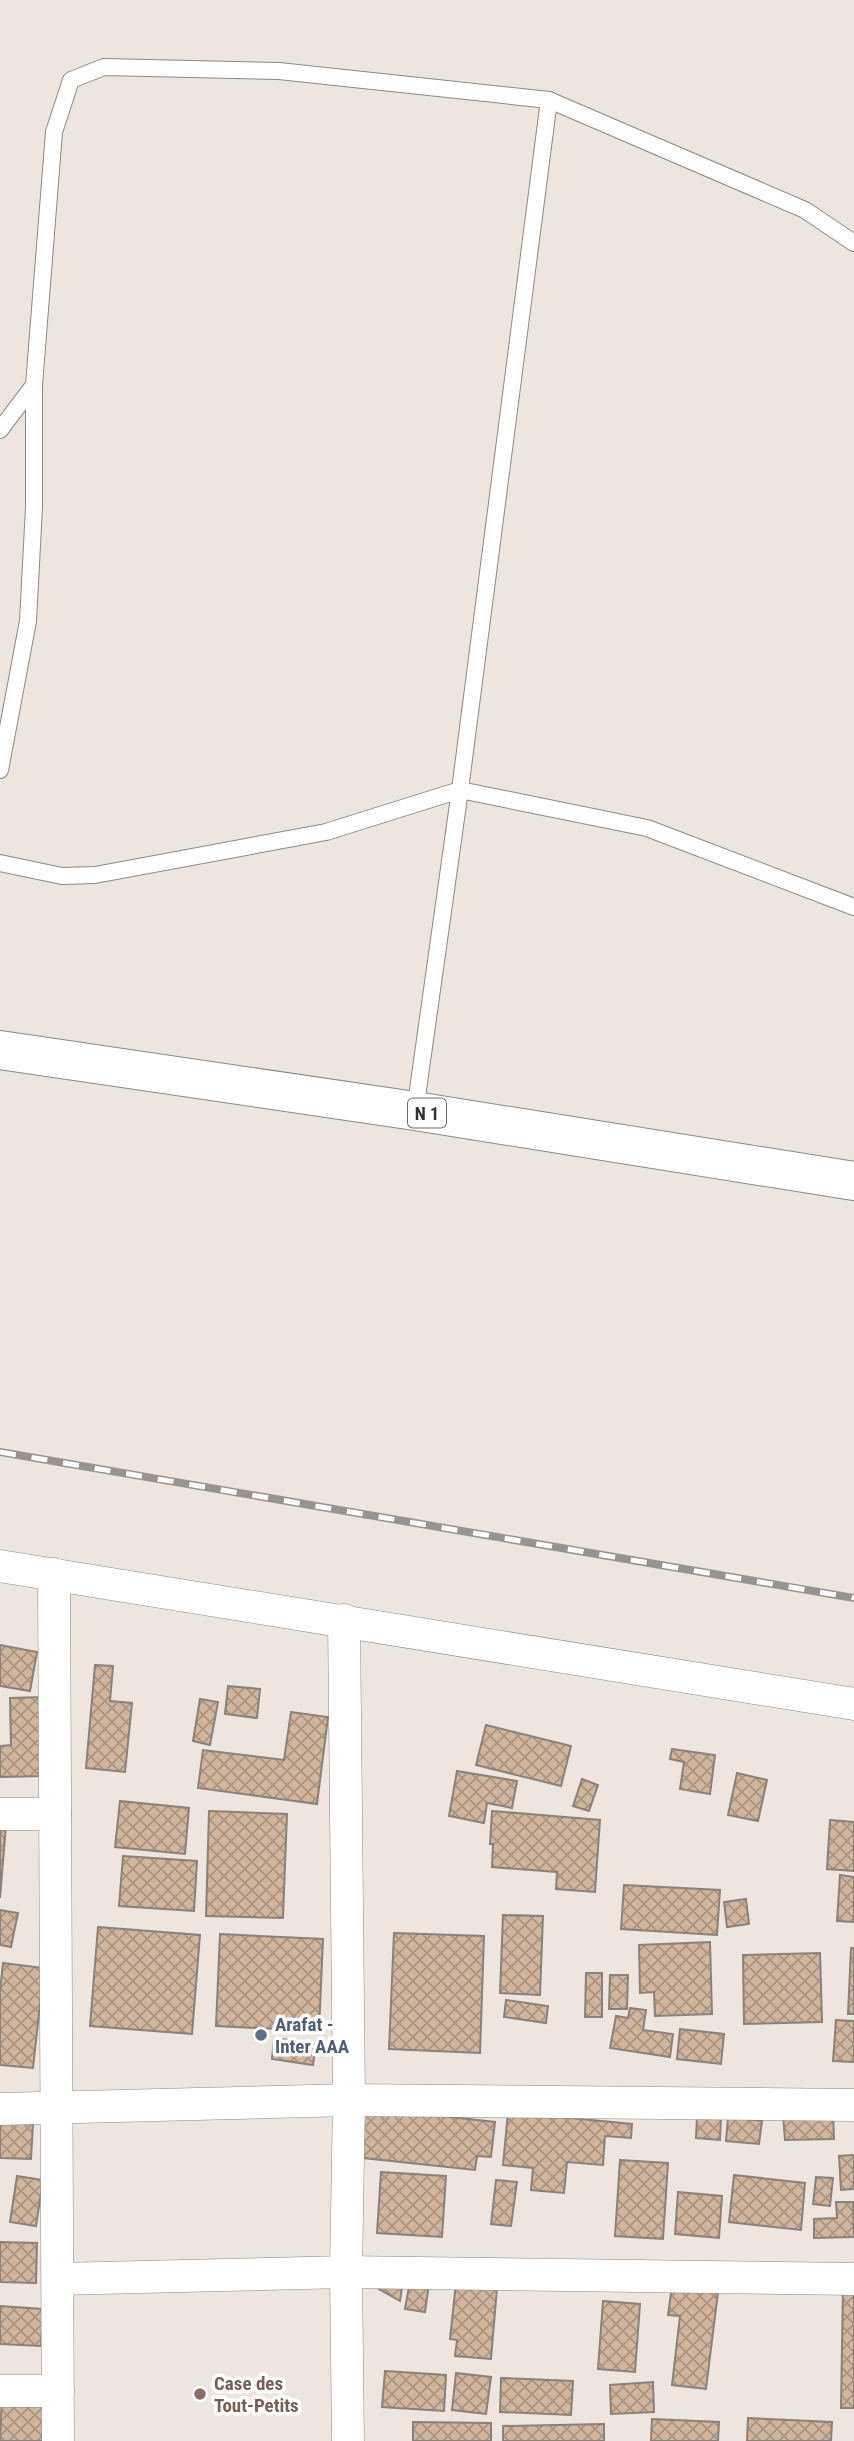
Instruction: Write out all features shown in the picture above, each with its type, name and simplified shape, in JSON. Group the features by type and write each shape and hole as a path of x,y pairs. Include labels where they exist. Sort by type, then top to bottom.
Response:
{"highway":[{"name":"N 1","path":"0,1050 415,1111 854,1181"}],"street":[{"path":"0,1566 854,1704"},
{"path":"54,1574 58,2441"},
{"path":"344,1620 349,2100 346,2272 348,2441"},
{"path":"0,1814 55,1814"},
{"path":"0,2109 349,2100 854,2105"},
{"path":"58,2278 346,2272 854,2279"},
{"path":"0,2391 58,2391"}],"lane":[{"path":"0,763 28,621 34,507 34,385 54,132 71,80 104,67 279,71 549,100 805,210 854,243"},
{"path":"415,1111 460,790 549,100"},
{"path":"0,430 34,385"},
{"path":"0,863 62,876 95,875 326,832 460,790 648,828 854,907"}],"building":[{"path":"0,1645 37,1652 30,1691 0,1686"},
{"path":"95,1665 113,1666 110,1701 132,1703 125,1772 86,1768"},
{"path":"228,1686 260,1689 257,1718 225,1714"},
{"path":"43,1697 45,1776 0,1777 0,1746 11,1745 10,1698"},
{"path":"200,1699 218,1702 210,1745 193,1741"},
{"path":"291,1712 328,1717 317,1804 198,1788 203,1750 284,1760"},
{"path":"486,1725 571,1746 561,1786 476,1765"},
{"path":"672,1749 715,1755 710,1794 680,1789 684,1762 670,1759"},
{"path":"457,1771 517,1781 512,1808 487,1803 484,1823 449,1816"},
{"path":"737,1773 767,1780 758,1821 728,1815"},
{"path":"582,1779 598,1785 589,1811 573,1806"},
{"path":"120,1801 189,1808 185,1854 115,1847"},
{"path":"209,1811 287,1814 283,1918 206,1916"},
{"path":"492,1811 600,1820 595,1892 556,1889 557,1872 492,1867"},
{"path":"830,1820 854,1822 854,1871 827,1869"},
{"path":"0,1825 6,1825 0,1898"},
{"path":"123,1856 197,1861 194,1911 119,1906"},
{"path":"840,1875 854,1877 854,1922 837,1921"},
{"path":"624,1885 720,1890 717,1935 621,1929"},
{"path":"746,1899 749,1924 727,1927 724,1902"},
{"path":"0,1910 18,1913 11,1947 0,1945"},
{"path":"503,1915 543,1916 540,1995 500,1993"},
{"path":"98,1927 200,1935 192,2034 90,2026"},
{"path":"394,1933 484,1936 480,2053 389,2049"},
{"path":"220,1934 323,1939 319,2031 216,2026"},
{"path":"710,1942 712,2014 655,2016 654,1992 640,1993 639,1945"},
{"path":"851,1948 854,1948 854,2014 848,2014"},
{"path":"820,1953 822,2022 744,2024 743,1955"},
{"path":"3,1963 44,1968 33,2068 0,2065 0,1991"},
{"path":"586,1973 602,1973 602,2017 585,2017"},
{"path":"610,1975 628,1975 627,2009 609,2009"},
{"path":"506,2000 548,2006 546,2023 504,2017"},
{"path":"630,2008 646,2010 643,2030 673,2034 670,2057 610,2048 616,2016 628,2018"},
{"path":"836,2020 854,2021 854,2062 833,2061"},
{"path":"680,2029 724,2034 721,2064 677,2059"},
{"path":"274,2038 316,2044 313,2065 272,2059"},
{"path":"360,2107 495,2122 491,2157 477,2156 475,2170 354,2157"},
{"path":"508,2112 632,2124 631,2138 605,2136 603,2165 567,2162 564,2193 531,2190 533,2168 503,2165"},
{"path":"833,2112 834,2139 785,2140 783,2115"},
{"path":"697,2116 721,2117 720,2140 696,2138"},
{"path":"728,2117 762,2121 759,2144 726,2141"},
{"path":"0,2123 33,2124 31,2159 0,2158"},
{"path":"854,2155 854,2189 841,2190 839,2156"},
{"path":"620,2160 668,2163 663,2239 615,2236"},
{"path":"381,2172 446,2176 442,2237 377,2233"},
{"path":"734,2175 805,2183 801,2230 729,2222"},
{"path":"17,2176 43,2180 36,2226 10,2222"},
{"path":"816,2177 833,2178 830,2206 813,2204"},
{"path":"496,2180 517,2182 511,2226 491,2224"},
{"path":"678,2192 722,2196 719,2238 675,2234"},
{"path":"836,2202 853,2202 854,2237 814,2238 814,2219 837,2218"},
{"path":"0,2242 37,2243 36,2283 0,2282"},
{"path":"410,2281 429,2284 425,2312 405,2309"},
{"path":"456,2283 497,2288 491,2359 455,2356 457,2340 450,2339"},
{"path":"383,2285 402,2287 400,2301 377,2288"},
{"path":"672,2286 718,2292 706,2389 672,2385 680,2316 668,2315"},
{"path":"843,2287 854,2287 854,2408 841,2408"},
{"path":"603,2301 640,2304 635,2372 598,2369"},
{"path":"0,2306 43,2309 41,2346 0,2344"},
{"path":"385,2371 446,2375 444,2411 382,2407"},
{"path":"456,2373 491,2377 486,2414 452,2410"},
{"path":"501,2378 573,2381 571,2415 500,2412"},
{"path":"653,2382 654,2412 611,2414 610,2385"},
{"path":"51,2392 53,2441 0,2441 2,2393"},
{"path":"748,2418 832,2422 831,2441 747,2441"},
{"path":"652,2419 719,2422 718,2441 651,2441"},
{"path":"413,2422 491,2423 491,2441 413,2441"},
{"path":"604,2424 604,2441 503,2441 503,2426"}],"railway":[{"path":"0,1452 854,1598"}],"place":[{"name":"Arafat - Inter AAA","path":"261,2035"},
{"name":"Case des Tout-Petits","path":"200,2394"}]}
